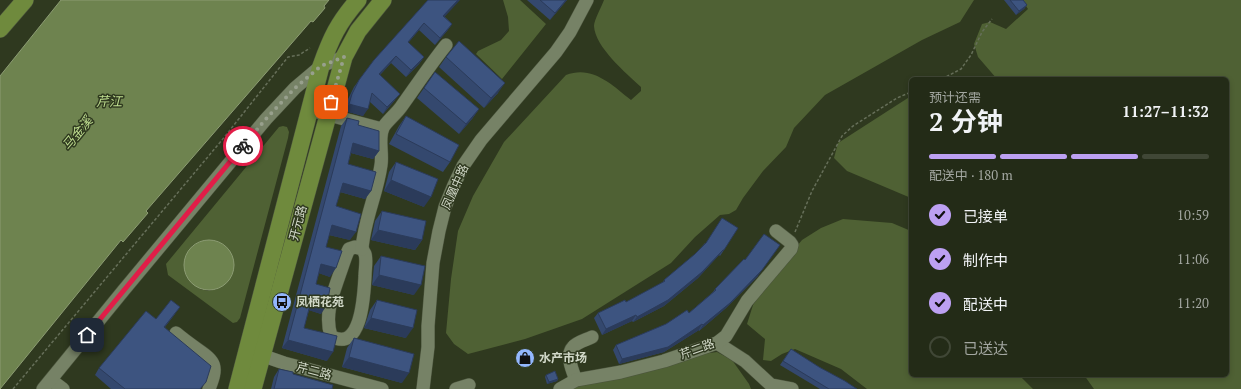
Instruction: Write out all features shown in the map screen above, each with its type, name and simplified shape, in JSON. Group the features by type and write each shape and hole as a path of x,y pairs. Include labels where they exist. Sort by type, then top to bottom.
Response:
{"main road":[{"path":"0,29 25,0"},
{"name":"开元路","path":"252,389 255,350 321,66 329,43 342,19 358,0"},
{"name":"开元路","path":"237,389 255,350 328,114 344,57 358,31 383,0"}],"street":[{"path":"423,389 428,347 433,328 441,251 449,214 455,196 466,173 495,123 556,52 570,32 587,0"},
{"path":"362,249 355,247 349,249 330,304 328,316 329,330 331,336 337,340 345,339 353,333 358,324 364,289 366,254 362,249 362,238 374,198 381,164 382,129 401,108 432,63 446,46"},
{"path":"63,389 47,384 122,291 266,119 295,88 321,66 344,57"},
{"path":"310,110 382,129"},
{"path":"776,231 792,245"},
{"name":"芹二路","path":"560,389 576,380 620,372 657,363 717,343 726,336 747,301 791,249 792,245"},
{"path":"176,333 211,360 214,368 214,375 209,389"},
{"path":"576,380 570,361 571,349 592,337"},
{"path":"717,343 745,360 771,385 792,389"},
{"name":"芹二路","path":"255,350 284,363 339,383 382,389"},
{"path":"456,389 469,385"}],"path":[{"path":"946,77 961,69 971,55 982,32 992,19"},
{"path":"13,389 222,140 288,57 299,55 310,48"},
{"path":"792,245 793,236 812,191 842,136 853,126 897,98 909,93"}],"shaded area":[{"path":"503,0 520,0 546,24 502,79 476,54 478,51 501,40 509,31 508,17"},
{"path":"604,0 974,0 960,22 922,40 825,95 794,128 786,147 763,171 736,210 729,214 720,215 695,237 671,263 582,319 525,339 468,354 454,344 446,333 451,279 458,231 473,196 504,142 566,75 584,72 593,74 608,82 631,100 641,91 641,87 605,51 596,34 594,23"},
{"path":"1022,0 1241,0 1241,389 1094,389 1085,377 1229,377 1229,77 995,77 978,57 974,44 982,24 990,22 1006,29 1028,9"},
{"path":"909,97 909,197 847,171 834,158 838,143"},
{"path":"279,127 287,127 289,132 288,138 240,318 237,322 233,323 168,275 166,264","holes":["207,240 217,289 208,291 200,289 192,246 199,242"]},
{"path":"843,219 892,223 909,230 909,377 1021,377 1033,389 867,389 841,369 795,349 782,354 771,361 763,360 765,339 747,324 753,305 767,283 802,240 821,228"},
{"path":"717,352 732,360 751,389 569,389 694,355"}],"water":[{"name":"芹江","path":"61,0 329,0 324,6 325,8 313,22 311,21 146,211 148,213 123,242 121,240 0,389 0,76"},
{"path":"204,240 214,240 227,247 234,260 234,270 227,283 214,290 204,290 195,286 188,279 184,270 184,260 188,251 195,244"}],"building":[{"path":"428,0 458,0 443,16 452,24 440,38 424,23 408,42 424,57 411,70 396,56 379,74 400,94 387,107 372,93 368,109 349,104 359,80 374,60"},
{"path":"540,0 566,0 555,13"},
{"path":"1010,0 1023,0 1027,5 1019,11"},
{"path":"459,41 505,83 491,98 446,57"},
{"path":"435,72 479,109 466,124 424,88"},
{"path":"406,116 459,145 450,162 396,134"},
{"path":"347,118 359,121 358,125 379,131 379,151 353,143 348,164 376,172 371,191 343,183 336,206 361,214 356,232 332,225 326,247 342,251 336,268 321,264 316,284 330,288 327,305 311,301 304,328 337,336 333,352 288,340"},
{"path":"396,162 438,179 431,197 391,180"},
{"path":"382,211 426,221 422,240 378,230"},
{"path":"722,218 738,228 724,250 702,272 668,300 637,317 636,315 606,329 598,313 625,300 626,302 665,281 664,280 706,243"},
{"path":"764,234 780,245 762,270 730,303 703,325 702,324 668,347 622,359 616,345 666,324 687,310 689,313 716,290 715,289 744,259 745,260"},
{"path":"381,256 425,266 421,285 379,275"},
{"path":"171,300 180,307 164,327 211,366 206,382 200,389 125,389 99,368 146,311 156,319"},
{"path":"377,300 417,310 413,328 371,318"},
{"path":"354,338 414,354 409,373 349,357"},
{"path":"791,349 857,389 829,389 783,361"},
{"path":"279,369 333,385 332,389 274,389"},
{"path":"555,371 558,379 549,382 546,375"}],"way so far":[{"path":"243,146 295,88 321,66 344,57 331,102"}],"place":[{"name":"凤栖花苑","path":"282,302"},
{"name":"水产市场","path":"525,358"}],"route":[{"path":"87,335 243,146"}],"water label":[{"name":"马金溪","path":"77,133"}]}
